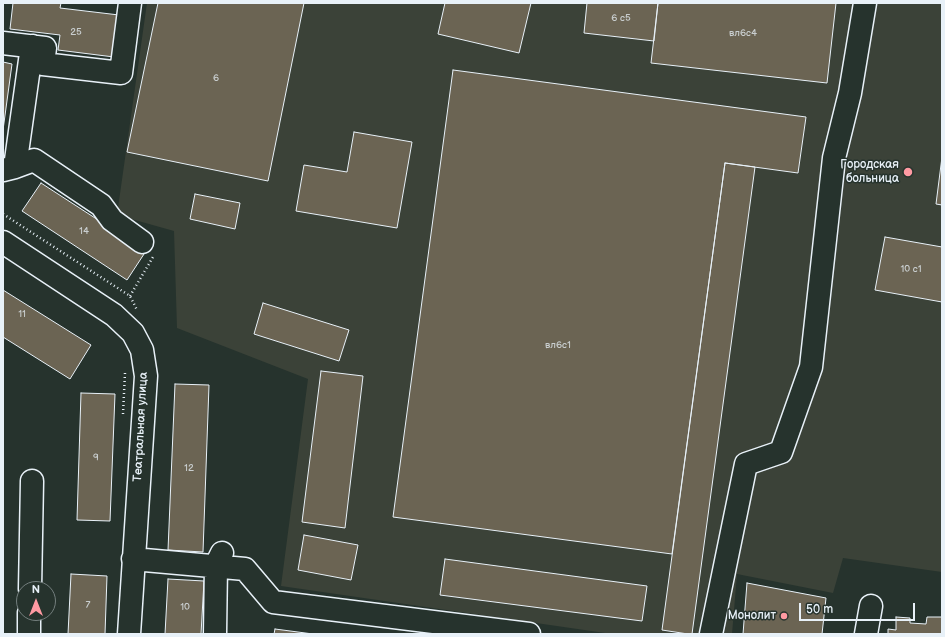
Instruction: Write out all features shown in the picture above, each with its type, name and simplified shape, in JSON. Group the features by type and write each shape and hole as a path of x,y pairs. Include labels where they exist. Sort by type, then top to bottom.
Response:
{"street":[{"path":"3,43 45,48 43,64 121,73 130,3"},
{"path":"710,634 746,464 780,452 810,367 834,158 850,93 865,3"},
{"path":"32,46 9,168 34,160 101,205 112,220 142,242"},
{"name":"Театральная улица","path":"3,242 114,315 133,333 142,350 146,376 129,634"},
{"path":"30,581 32,481"},
{"path":"215,634 219,558"},
{"path":"133,559 219,558 245,569 273,602 529,634"},
{"path":"866,634 871,606"},
{"path":"29,621 29,634"}],"path":[{"path":"130,296 156,252 142,242"},
{"path":"123,421 126,369"}],"shaded area":[{"path":"147,3 942,3 942,572 843,558 833,593 737,574 732,634 612,634 281,586 308,379 177,328 174,231 117,215"}],"building":[{"path":"13,3 61,3 60,8 119,15 114,57 58,50 60,35 10,29"},
{"path":"158,3 304,3 268,181 127,152"},
{"path":"445,3 531,3 519,53 438,34"},
{"path":"587,3 658,3 654,41 584,33"},
{"path":"658,3 836,3 827,83 651,63"},
{"path":"3,62 12,64 3,130"},
{"path":"453,70 806,117 798,173 725,163 672,554 393,517"},
{"path":"354,132 412,142 397,228 296,211 304,165 347,172"},
{"path":"942,157 942,205 936,204"},
{"path":"725,163 755,167 692,634 688,634 662,630"},
{"path":"41,183 146,251 127,280 22,211"},
{"path":"195,194 240,203 235,229 190,219"},
{"path":"885,237 942,247 942,302 875,290"},
{"path":"3,290 91,345 70,379 3,337"},
{"path":"263,303 349,330 339,361 254,334"},
{"path":"321,371 363,376 345,528 302,522"},
{"path":"175,384 209,385 203,552 168,550"},
{"path":"81,393 115,394 110,521 77,520"},
{"path":"304,535 358,545 351,580 298,570"},
{"path":"445,559 647,586 642,621 440,595"},
{"path":"71,574 107,576 105,634 68,634"},
{"path":"168,579 204,581 201,634 165,634"},
{"name":"Монолит","path":"747,583 826,598 822,634 743,634"},
{"path":"896,617 910,618 910,623 926,624 927,617 942,617 942,634 888,634 888,629 896,630"},
{"path":"275,629 313,634 274,634"}],"place":[{"name":"Городская больница","path":"908,172"},
{"name":"Монолит","path":"784,616"}]}
